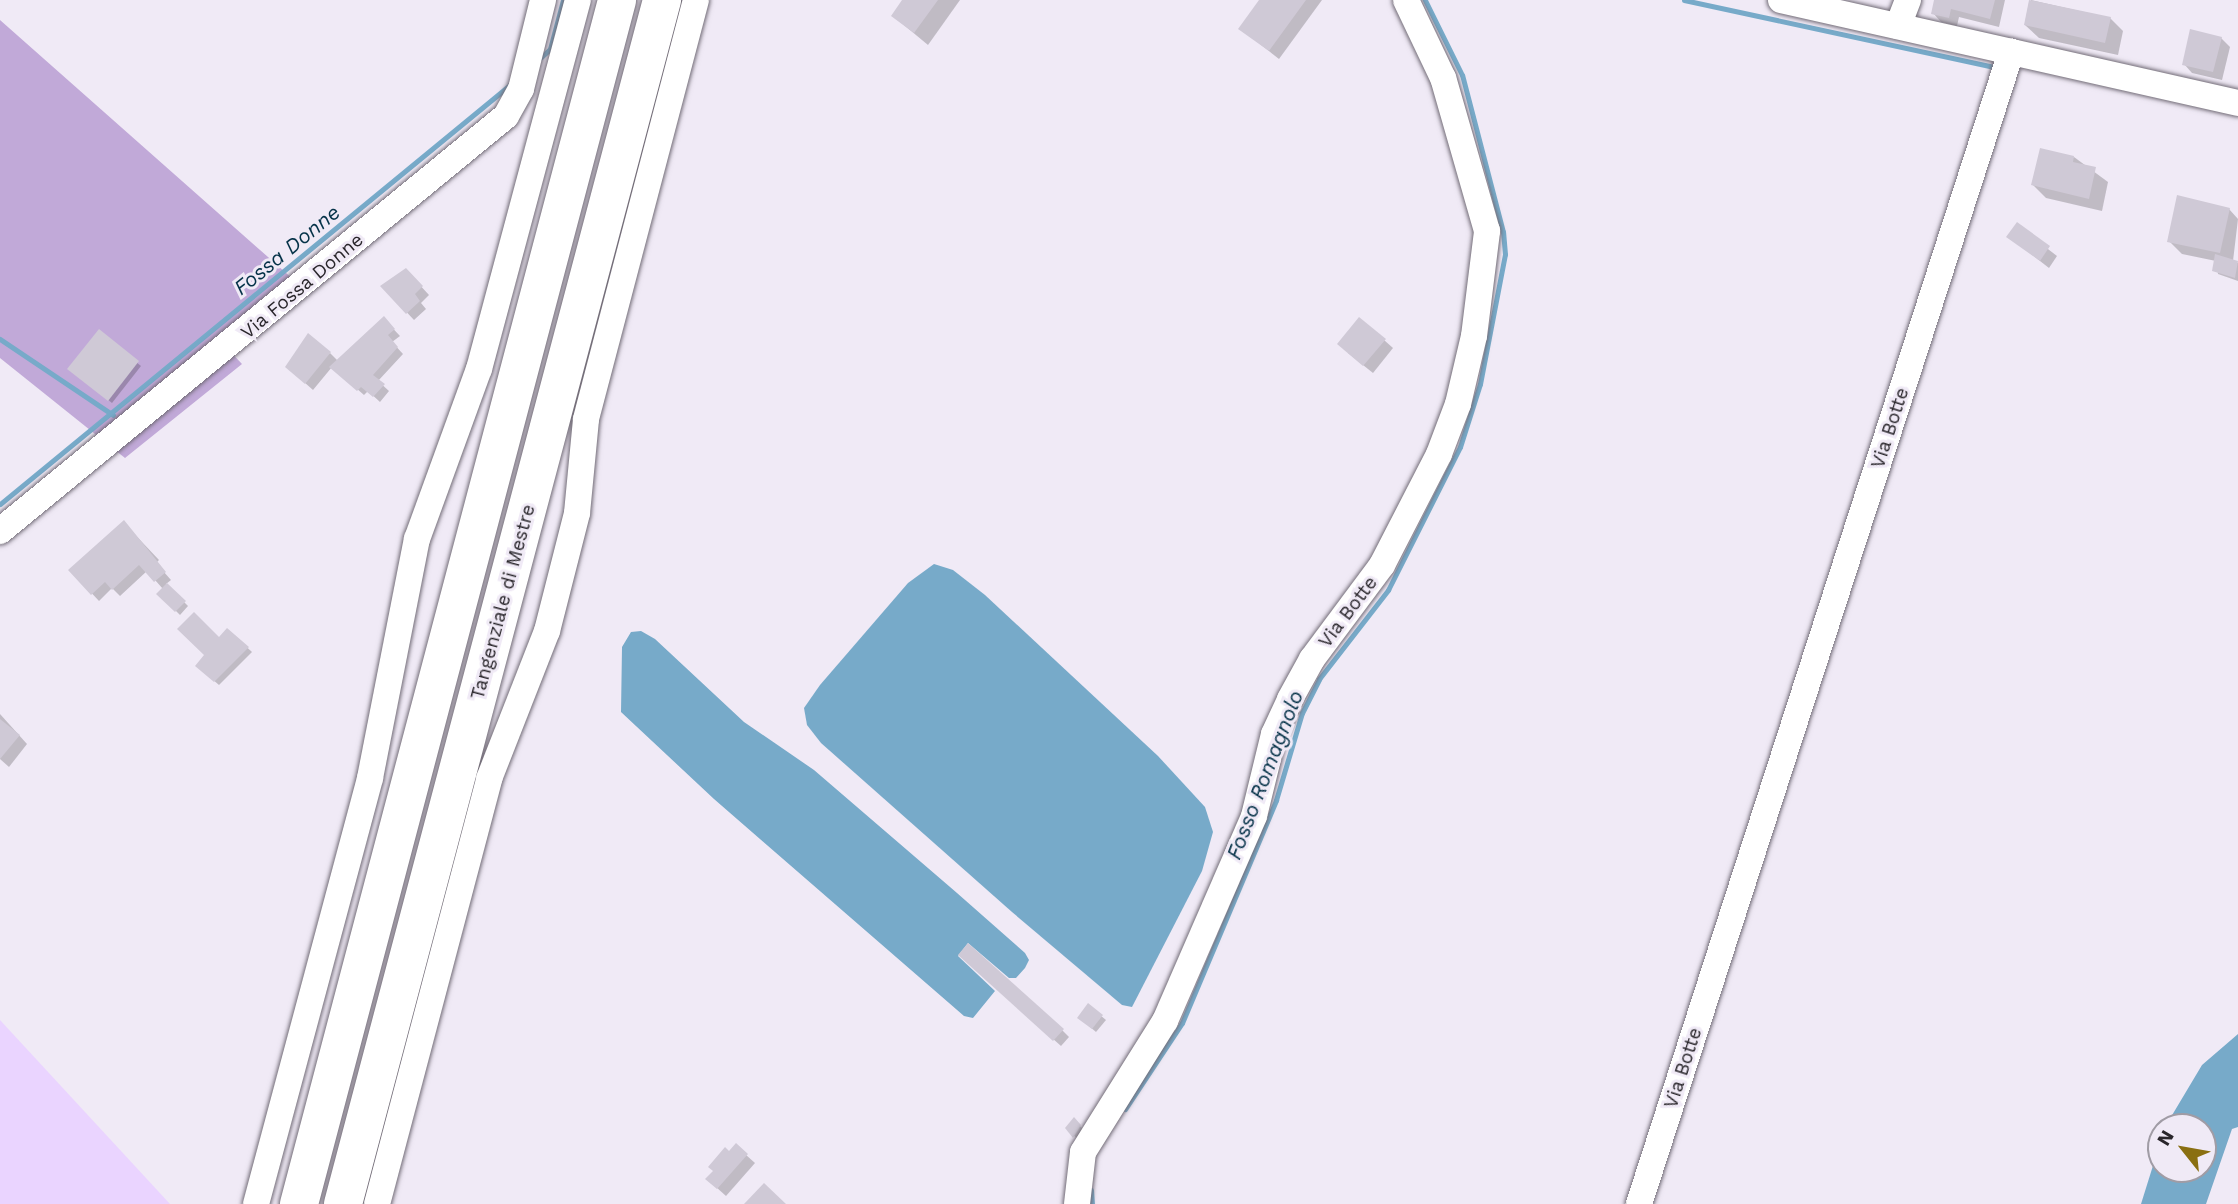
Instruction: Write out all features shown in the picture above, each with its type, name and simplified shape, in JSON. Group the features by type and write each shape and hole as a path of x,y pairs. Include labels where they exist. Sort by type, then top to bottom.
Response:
{"highway":[{"path":"299,1204 617,0"},
{"name":"Tangenziale di Mestre","path":"343,1204 662,0"}],"street":[{"name":"Via Fossa Donne","path":"0,531 496,125 521,89 530,43 543,0"},
{"path":"256,1204 370,778 417,538 479,369 578,0"},
{"path":"377,1204 489,779 547,631 577,513 592,396 696,0"},
{"name":"Via Botte","path":"1077,1204 1083,1152 1165,1021 1254,816 1274,734 1290,699 1312,659 1382,565 1439,454 1458,404 1474,336 1488,231 1443,78 1406,0"},
{"path":"1781,0 2238,103"},
{"path":"1898,26 1908,0"},
{"name":"Via Botte","path":"1639,1204 2011,52"}],"shaded area":[{"path":"0,20 294,280 224,345 242,364 125,458 0,358"},
{"path":"0,1020 170,1204 0,1204"}],"water":[{"path":"934,564 953,570 985,595 1158,756 1205,807 1213,832 1202,871 1132,1007 1122,1005 1012,912 821,743 807,725 804,708 820,685 908,583"},
{"path":"641,631 655,639 744,722 814,770 1025,953 1029,960 1016,978 1009,978 968,943 958,956 995,991 973,1018 964,1016 714,799 621,712 622,647 631,632"},
{"path":"2238,1034 2238,1127 2232,1129 2217,1172 2217,1113 2173,1113 2202,1065"},
{"path":"2148,1183 2213,1183 2206,1204 2141,1204"}],"building":[{"path":"902,0 938,0 914,33 891,16"},
{"path":"1259,0 1306,0 1269,51 1238,29"},
{"path":"1934,0 1995,0 1990,19 1951,9 1949,18 1931,14"},
{"path":"2029,0 2111,17 2105,43 2024,25"},
{"path":"2190,29 2222,37 2213,72 2182,65"},
{"path":"2040,148 2074,156 2073,162 2096,167 2089,199 2031,185"},
{"path":"2177,195 2230,208 2220,253 2167,242"},
{"path":"2017,222 2050,246 2040,261 2006,237"},
{"path":"2215,254 2238,261 2235,278 2212,271"},
{"path":"406,268 423,286 415,294 420,301 406,314 380,286"},
{"path":"384,316 395,329 388,335 398,347 373,375 385,384 373,397 361,387 357,391 329,367"},
{"path":"1359,317 1386,339 1363,366 1337,344"},
{"path":"99,329 139,361 108,401 67,369"},
{"path":"308,333 331,352 305,384 285,367"},
{"path":"124,520 166,572 154,582 139,565 112,590 105,582 91,595 68,570"},
{"path":"167,583 186,601 175,612 156,594"},
{"path":"194,612 219,637 227,628 249,647 214,682 195,666 204,655 177,629"},
{"path":"0,719 20,735 0,759"},
{"path":"968,943 1064,1029 1053,1041 958,955"},
{"path":"1088,1003 1103,1015 1092,1029 1077,1018"},
{"path":"1074,1117 1081,1125 1073,1138 1065,1128"},
{"path":"736,1143 748,1154 717,1189 705,1179 713,1171 708,1167 725,1147 729,1151"},
{"path":"764,1183 786,1204 744,1204"}],"waterway":[{"name":"Fossa Donne","path":"539,59 550,49 563,0"},
{"name":"Fosso Romagnolo","path":"1125,1109 1182,1023 1276,800 1302,713 1319,679 1388,590 1460,447 1480,384 1505,254 1503,232 1462,75 1425,0"},
{"name":"Fosso Romagnolo","path":"1684,0 1999,68"},
{"name":"Fossa Donne","path":"0,504 511,84"},
{"path":"0,339 113,415"},
{"name":"Fosso Romagnolo","path":"1091,1190 1092,1204"}]}
